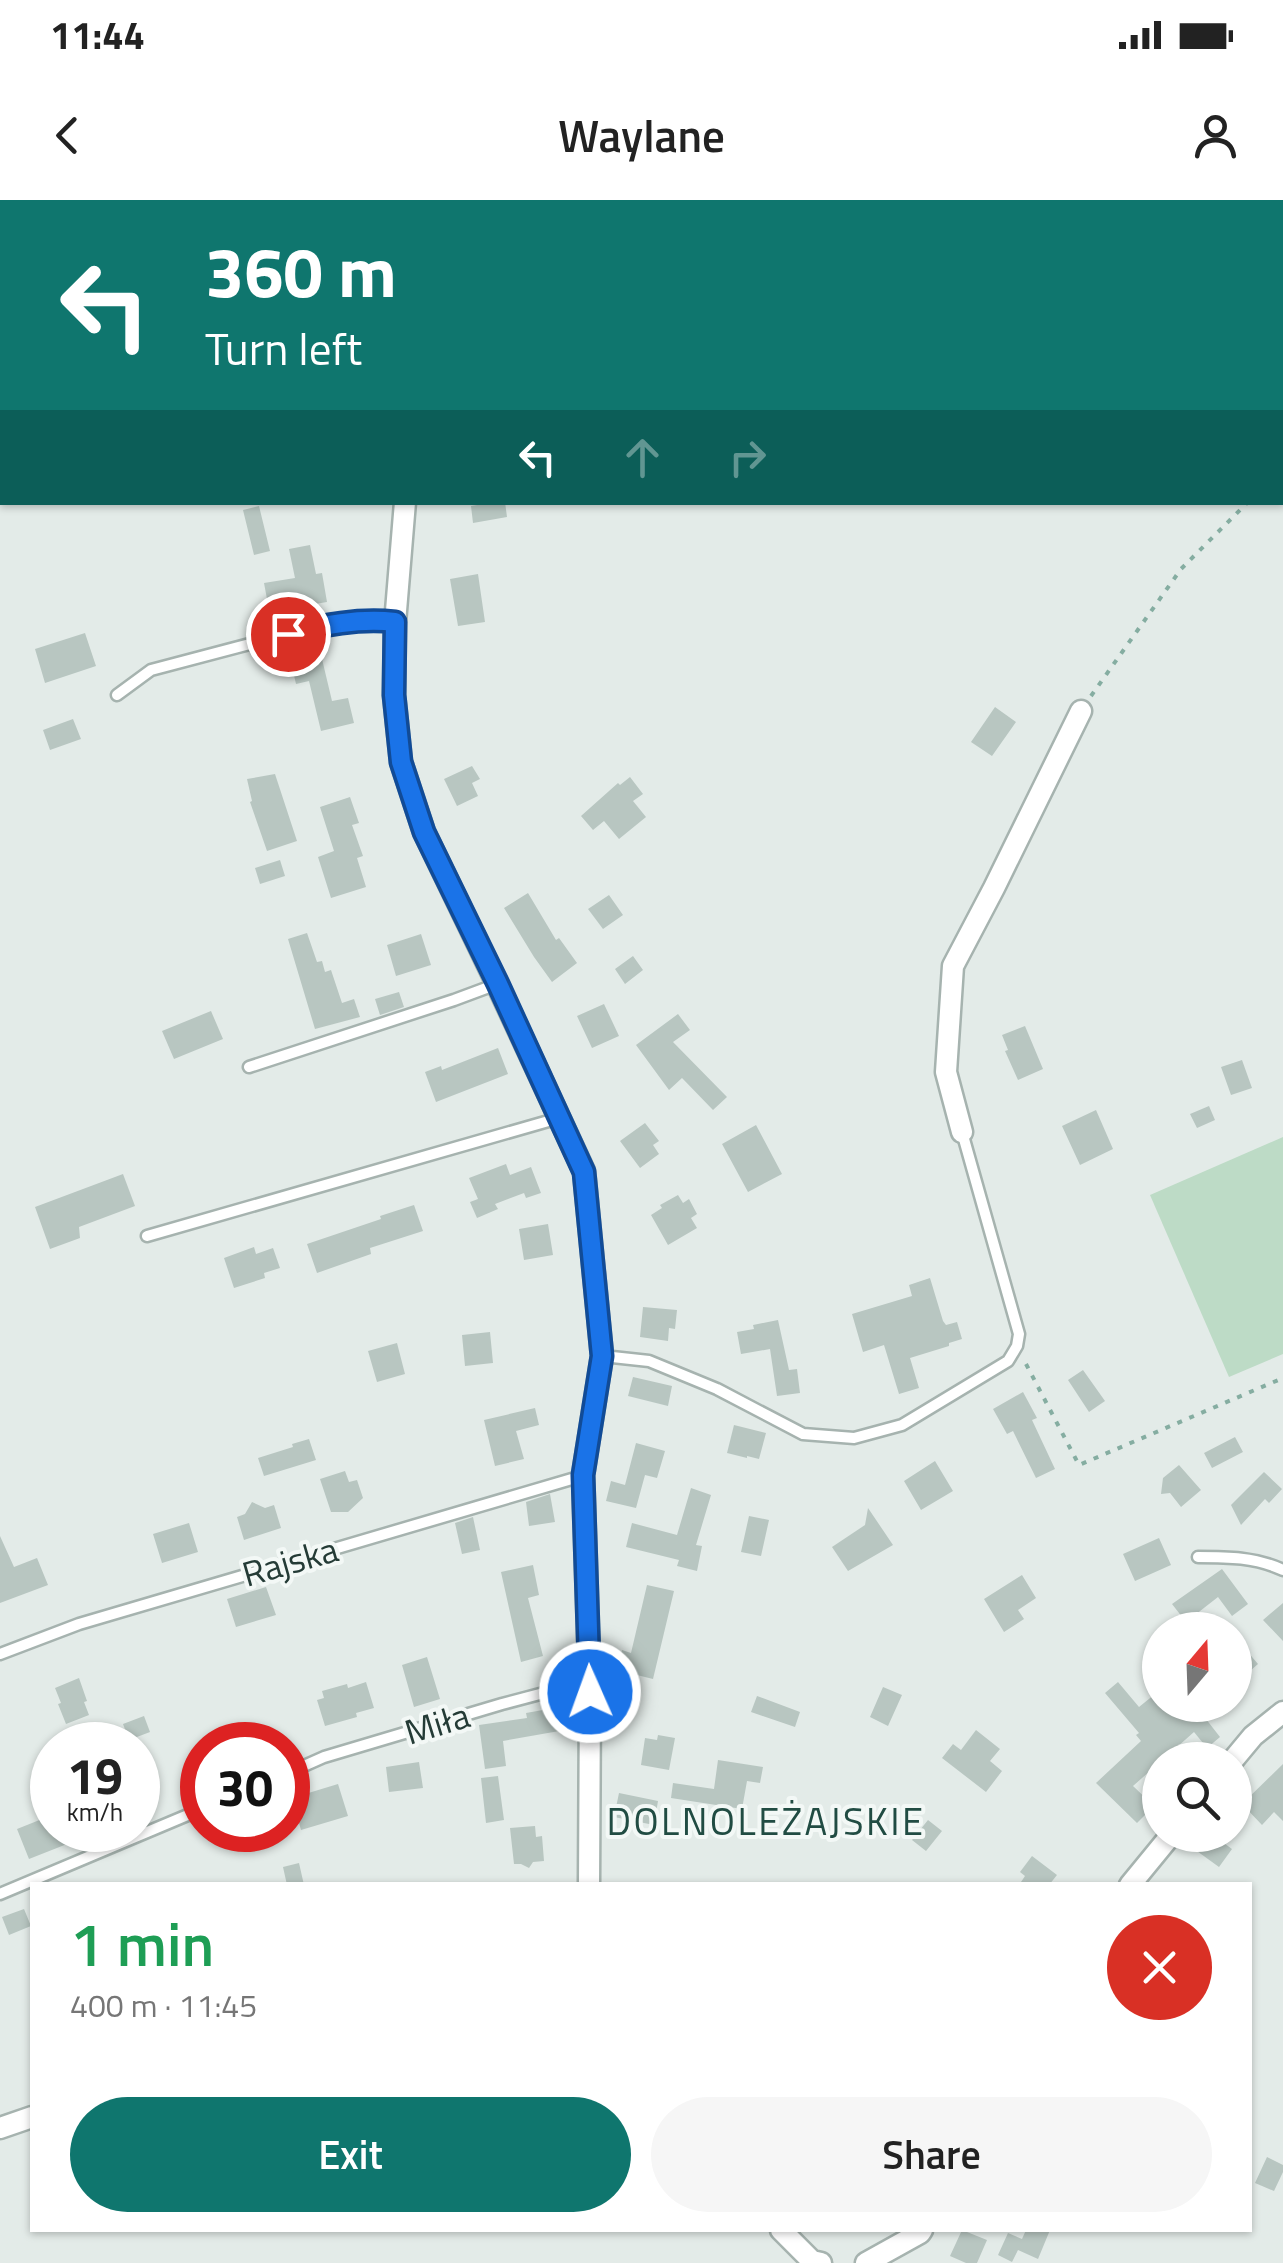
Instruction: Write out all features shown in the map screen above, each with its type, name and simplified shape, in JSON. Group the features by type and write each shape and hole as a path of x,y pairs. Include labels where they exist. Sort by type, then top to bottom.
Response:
{"street":[{"path":"404,505 394,695 401,762 424,832 584,1172 602,1356 583,1475 590,1681 590,1882"},
{"path":"962,1132 946,1072 953,966 1081,711"},
{"path":"1248,1742 1283,1712"},
{"path":"1132,1882 1157,1852"},
{"path":"0,2128 30,2118"},
{"path":"783,2232 812,2261 820,2263"},
{"path":"866,2263 921,2232"}],"lane":[{"path":"117,695 151,670 322,625 395,622"},
{"path":"249,1067 498,984"},
{"path":"147,1236 559,1118"},
{"path":"602,1356 648,1361 717,1389 802,1434 854,1438 902,1426 1008,1361 1019,1334 962,1132"},
{"name":"Rajska","path":"0,1654 78,1624 583,1475"},
{"path":"1198,1557 1236,1556 1283,1570"},
{"name":"Miła","path":"310,1764 590,1681"},
{"path":"0,1894 180,1818"}],"path":[{"path":"1081,711 1181,569 1245,505"},
{"path":"1017,1346 1080,1464 1283,1378"}],"green space":[{"path":"1283,1137 1283,1354 1229,1377 1150,1195"}],"building":[{"path":"505,505 507,517 473,523 471,506"},
{"path":"259,506 270,551 254,555 243,510"},
{"path":"310,545 316,574 322,573 327,602 270,615 264,583 295,578 289,549"},
{"path":"478,574 485,622 458,626 450,579"},
{"path":"85,633 96,666 45,683 35,649"},
{"path":"317,638 332,701 348,698 354,723 321,731 309,681 296,684 287,645"},
{"path":"995,707 1016,722 992,756 971,742"},
{"path":"73,719 81,739 50,750 43,730"},
{"path":"472,766 480,779 472,783 478,796 457,806 444,779"},
{"path":"275,774 297,841 267,851 250,802 247,779"},
{"path":"630,777 643,794 633,801 646,817 619,839 604,821 593,830 581,816"},
{"path":"350,797 359,823 352,825 363,856 357,858 366,887 331,898 318,857 334,851 320,807"},
{"path":"280,860 285,876 260,884 255,868"},
{"path":"528,893 556,940 559,938 577,963 552,982 504,908"},
{"path":"609,895 623,915 603,929 588,909"},
{"path":"307,933 317,962 322,961 325,972 331,970 342,1003 354,999 360,1017 315,1029 288,939"},
{"path":"421,934 431,965 396,976 387,945"},
{"path":"633,956 643,970 625,984 615,969"},
{"path":"399,992 404,1007 380,1015 375,999"},
{"path":"604,1004 619,1036 592,1048 577,1016"},
{"path":"211,1011 223,1039 174,1059 162,1031"},
{"path":"678,1014 690,1030 673,1042 727,1097 713,1110 682,1078 669,1090 636,1045"},
{"path":"1025,1026 1043,1069 1018,1080 1002,1035"},
{"path":"498,1048 508,1074 436,1102 425,1072 441,1066 442,1070"},
{"path":"1242,1060 1252,1088 1231,1095 1221,1067"},
{"path":"1209,1106 1215,1120 1197,1128 1190,1114"},
{"path":"1096,1110 1113,1149 1080,1165 1062,1126"},
{"path":"645,1123 659,1141 653,1145 659,1154 640,1168 620,1141"},
{"path":"756,1125 782,1174 748,1192 722,1144"},
{"path":"506,1164 510,1175 531,1167 541,1193 526,1198 524,1193 495,1204 498,1209 477,1218 470,1202 478,1199 469,1178"},
{"path":"123,1174 135,1206 79,1227 80,1238 50,1249 35,1207"},
{"path":"678,1195 683,1203 689,1199 697,1214 691,1218 697,1228 668,1245 651,1215"},
{"path":"414,1205 423,1231 370,1248 371,1254 317,1273 307,1244"},
{"path":"548,1224 553,1255 524,1260 519,1229"},
{"path":"254,1247 256,1254 273,1248 280,1268 264,1273 265,1278 234,1288 224,1258"},
{"path":"930,1278 943,1321 946,1325 957,1322 962,1339 910,1358 919,1388 899,1394 884,1345 863,1352 852,1314 912,1296 909,1285"},
{"path":"643,1307 677,1310 675,1329 669,1328 668,1341 640,1337"},
{"path":"778,1320 789,1370 797,1369 800,1393 777,1396 770,1349 741,1354 737,1332"},
{"path":"490,1332 493,1363 465,1366 462,1335"},
{"path":"397,1343 405,1374 377,1382 368,1351"},
{"path":"1083,1370 1105,1401 1089,1412 1068,1380"},
{"path":"633,1377 672,1386 668,1406 628,1396"},
{"path":"1023,1392 1055,1469 1036,1478 1013,1431 1007,1434 993,1409"},
{"path":"535,1408 539,1425 516,1431 524,1459 495,1466 484,1420"},
{"path":"734,1425 766,1433 759,1459 727,1453"},
{"path":"1235,1437 1243,1452 1212,1468 1204,1453"},
{"path":"309,1439 316,1460 264,1476 258,1458"},
{"path":"636,1443 665,1451 657,1478 645,1475 636,1508 606,1501 611,1481 625,1485"},
{"path":"935,1461 953,1491 921,1510 904,1481"},
{"path":"1179,1465 1201,1490 1181,1507 1170,1493 1161,1494 1163,1478"},
{"path":"345,1471 349,1482 357,1480 363,1498 348,1512 331,1512 320,1479"},
{"path":"1264,1472 1282,1489 1269,1503 1265,1499 1241,1525 1231,1505"},
{"path":"691,1488 711,1495 696,1545 702,1546 697,1571 677,1566 679,1560 626,1547 632,1523 677,1535"},
{"path":"550,1494 555,1522 529,1526 526,1502"},
{"path":"252,1502 265,1508 274,1505 281,1528 244,1540 237,1517 245,1514"},
{"path":"868,1508 893,1545 848,1571 832,1547 865,1525"},
{"path":"749,1516 769,1520 761,1556 741,1552"},
{"path":"473,1517 480,1550 462,1554 455,1523"},
{"path":"189,1523 198,1552 162,1563 153,1534"},
{"path":"0,1536 14,1567 37,1558 48,1585 0,1603"},
{"path":"1159,1538 1171,1565 1135,1581 1123,1554"},
{"path":"533,1565 539,1595 528,1598 543,1656 521,1662 501,1572"},
{"path":"1222,1569 1248,1604 1237,1612 1229,1612 1218,1597 1199,1612 1178,1612 1172,1604"},
{"path":"1022,1575 1036,1598 1018,1610 1024,1619 1004,1632 984,1599"},
{"path":"647,1585 674,1591 653,1679 617,1670 622,1650 631,1653"},
{"path":"266,1587 276,1615 236,1627 227,1599"},
{"path":"1283,1603 1283,1641 1263,1620"},
{"path":"427,1657 440,1699 414,1707 402,1665"},
{"path":"79,1678 89,1715 65,1722 55,1688"},
{"path":"366,1682 374,1708 325,1726 317,1700 324,1698 322,1691"},
{"path":"1118,1682 1139,1707 1142,1705 1142,1722 1208,1722 1220,1737 1214,1742 1202,1742 1194,1732 1183,1742 1142,1742 1142,1778 1133,1786 1142,1795 1142,1818 1137,1823 1096,1783 1141,1741 1136,1735 1139,1733 1105,1693"},
{"path":"883,1687 902,1695 888,1726 870,1717"},
{"path":"757,1696 800,1712 795,1727 751,1712"},
{"path":"560,1707 565,1730 503,1741 506,1766 485,1769 479,1725 527,1718 526,1713"},
{"path":"976,1730 1000,1749 990,1761 1002,1771 986,1792 942,1758 953,1744 961,1750"},
{"path":"658,1735 675,1738 669,1770 641,1765 645,1738 657,1740"},
{"path":"718,1760 763,1767 760,1783 747,1781 742,1809 671,1798 673,1783 714,1789"},
{"path":"419,1762 423,1788 389,1792 386,1767"},
{"path":"1283,1764 1283,1821 1274,1812 1262,1825 1252,1814 1252,1794"},
{"path":"498,1776 504,1820 486,1823 481,1778"},
{"path":"338,1784 348,1816 310,1827 310,1793"},
{"path":"619,1793 658,1801 654,1825 614,1817"},
{"path":"928,1820 942,1831 926,1851 912,1840"},
{"path":"30,1824 30,1852 47,1852 29,1859 17,1829"},
{"path":"535,1826 536,1837 542,1836 544,1861 533,1862 529,1868 514,1864 510,1828"},
{"path":"1198,1852 1230,1852 1219,1867"},
{"path":"1032,1856 1057,1875 1051,1882 1021,1882 1025,1876 1020,1872"},
{"path":"299,1863 303,1882 286,1882 283,1867"},
{"path":"24,1909 30,1926 9,1935 2,1917"},
{"path":"1267,2157 1283,2165 1274,2191 1255,2183"},
{"path":"961,2232 987,2240 977,2263 950,2256"},
{"path":"1025,2232 1049,2232 1038,2259 1018,2250 1012,2262 998,2255 1008,2233 1022,2239"}],"district":[{"name":"DOLNOLEŻAJSKIE","path":"766,1821"}],"route":[{"path":"288,634 322,625 395,622 394,695 401,762 424,832 584,1172 602,1356 583,1475 590,1692"}]}
